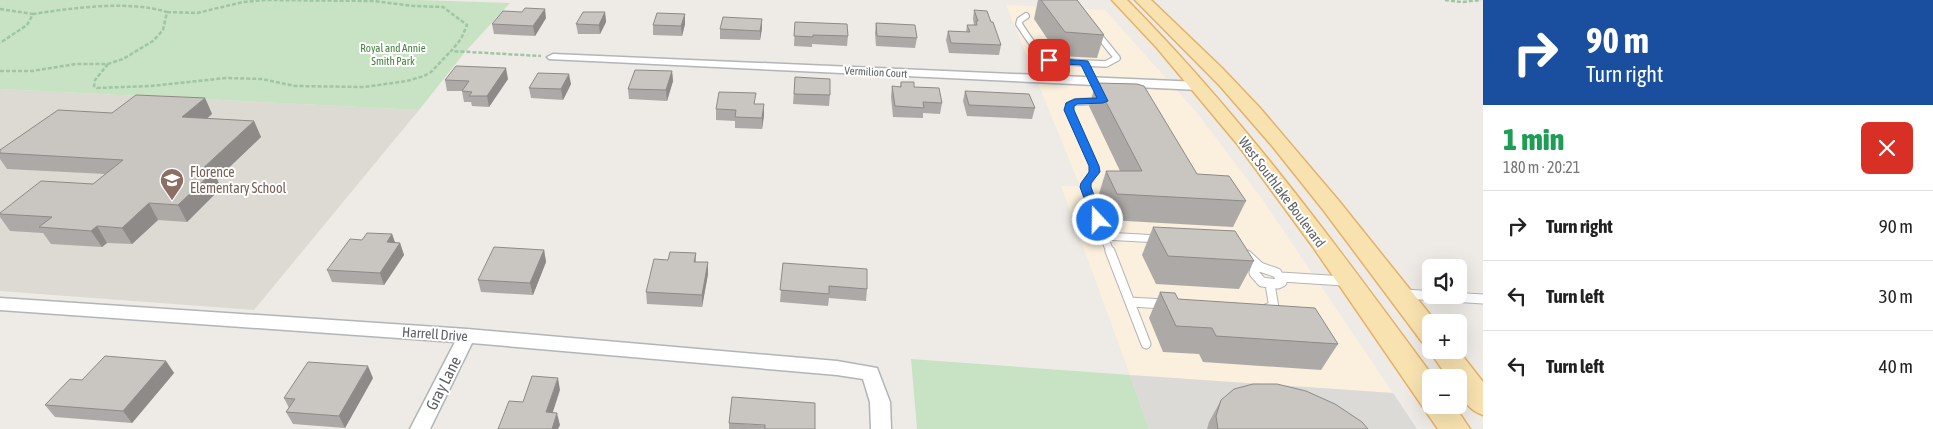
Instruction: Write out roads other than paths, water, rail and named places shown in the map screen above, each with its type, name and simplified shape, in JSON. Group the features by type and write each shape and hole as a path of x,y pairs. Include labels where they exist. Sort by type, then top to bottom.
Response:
{"main road":[{"name":"West Southlake Boulevard","path":"1119,0 1200,86 1350,282 1422,383"},
{"name":"West Southlake Boulevard","path":"1142,0 1207,63 1249,108 1422,323"},
{"path":"1350,282 1400,294"},
{"path":"1450,359 1483,402"},
{"path":"1444,414 1455,429"}],"street":[{"name":"Vermilion Court","path":"553,57 1200,86"},
{"name":"Harrell Drive","path":"0,304 467,336 837,368 870,373 880,402 881,429"},
{"name":"Gray Lane","path":"420,429 467,336"}],"lane":[{"path":"1026,16 1018,24 1040,55 1049,60 1105,64 1114,62 1116,58 1090,25"},
{"path":"1085,63 1106,101 1075,102 1070,105 1069,110 1094,166 1094,172 1085,187 1146,344"},
{"path":"1104,236 1170,240"},
{"path":"1241,250 1260,267 1276,272 1282,277 1350,282"},
{"path":"1260,267 1255,269 1256,277 1270,284 1282,282 1282,277"},
{"path":"1258,308 1274,308 1270,284"},
{"path":"1400,294 1483,299"},
{"path":"1130,302 1174,304"}],"place":[{"name":"Florence Elementary School","path":"172,201"}],"park label":[{"name":"Royal and Annie Smith Park","path":"393,54"}]}
